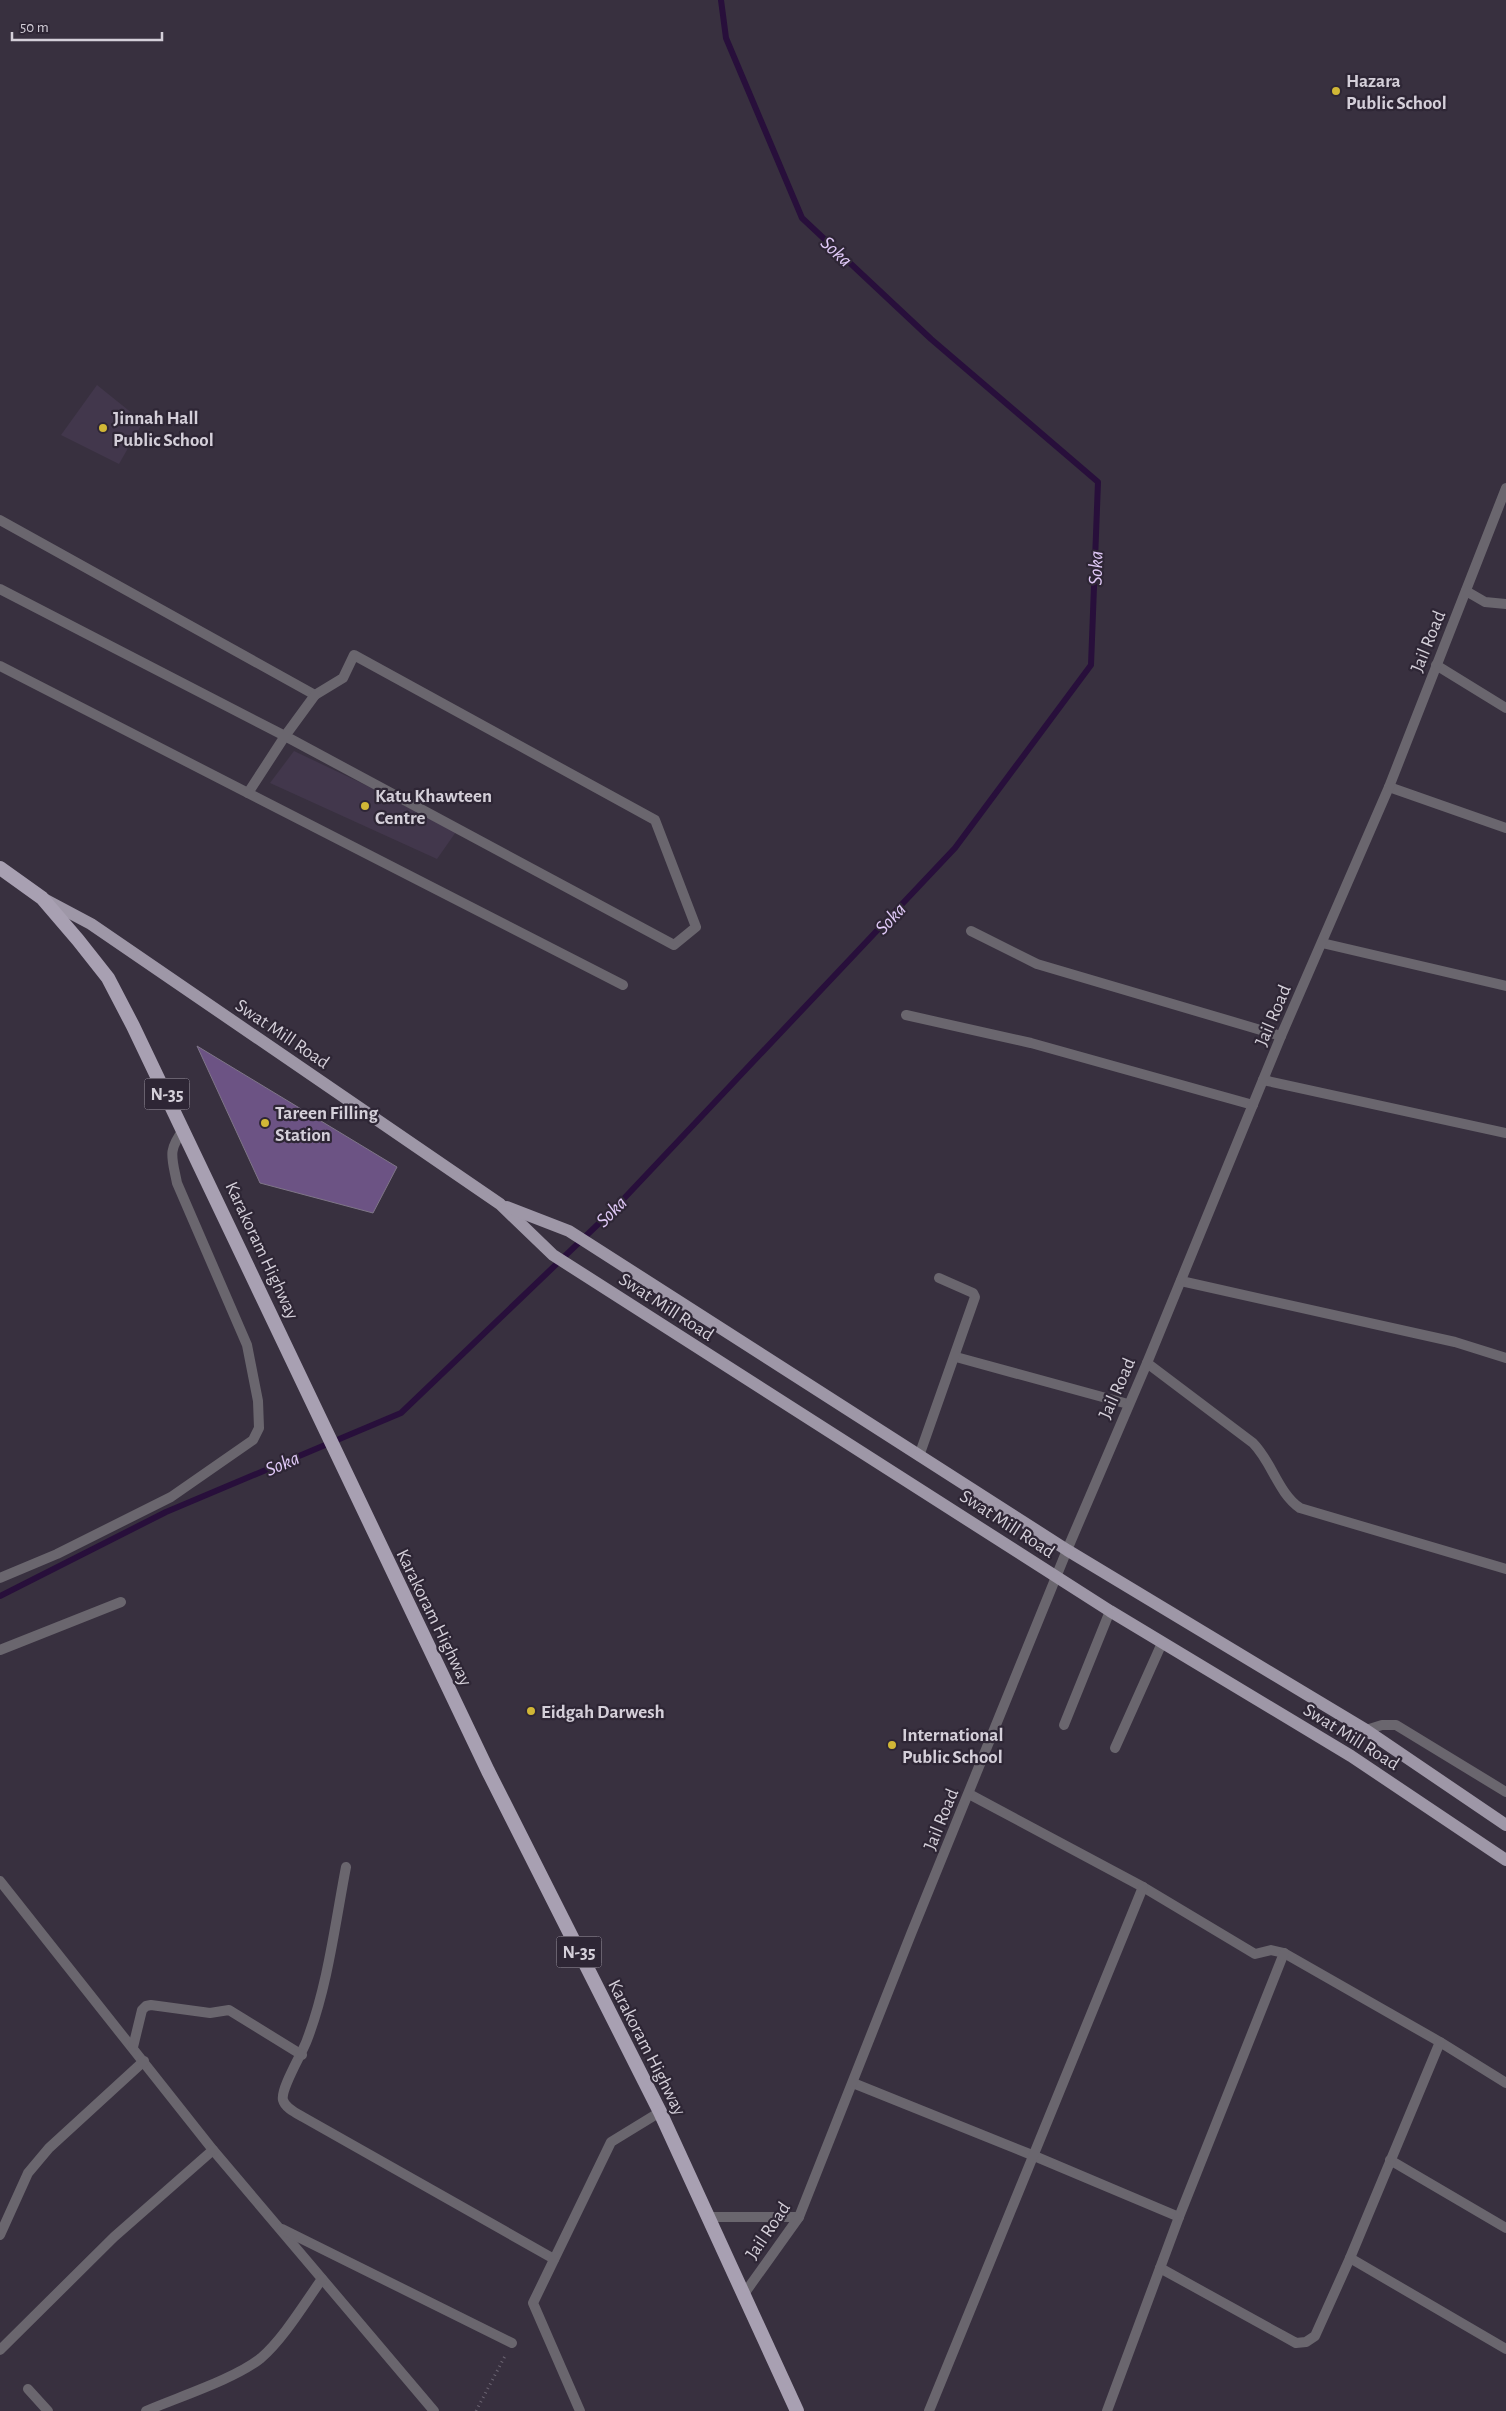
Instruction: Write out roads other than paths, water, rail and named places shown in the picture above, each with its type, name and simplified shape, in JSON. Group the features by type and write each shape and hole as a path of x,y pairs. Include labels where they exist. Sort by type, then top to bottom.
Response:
{"highway":[{"name":"Karakoram Highway","path":"0,868 42,898 108,978 184,1129 488,1770 660,2112 797,2411"}],"main road":[{"name":"Swat Mill Road","path":"42,898 91,924 500,1204 553,1255 1110,1612 1351,1756 1506,1860"},
{"name":"Swat Mill Road","path":"500,1204 568,1231 1067,1550 1366,1730 1506,1825"}],"street":[{"name":"Jail Road","path":"744,2294 800,2217 1056,1576 1147,1363 1281,1036 1389,786 1506,488"},
{"path":"0,520 314,695"},
{"path":"0,589 285,736 674,945 696,927 655,820 354,655 343,678 314,695 285,736 248,793"},
{"path":"1466,591 1485,602 1506,604"},
{"path":"1436,665 1506,708"},
{"path":"0,666 623,984"},
{"path":"1389,786 1506,828"},
{"path":"971,931 1037,964 1281,1036"},
{"path":"1322,944 1506,986"},
{"path":"906,1016 1031,1043 1253,1105"},
{"path":"1263,1080 1506,1133"},
{"path":"0,1578 57,1554 171,1497 252,1440 259,1428 258,1401 247,1345 177,1183 171,1156 173,1143 184,1129"},
{"path":"919,1456 956,1357 975,1297 973,1293 939,1278"},
{"path":"1181,1281 1455,1342 1506,1358"},
{"path":"956,1357 1128,1404"},
{"path":"1147,1363 1262,1451 1288,1497 1300,1508 1506,1569"},
{"path":"0,1650 121,1602"},
{"path":"1064,1725 1110,1612"},
{"path":"1115,1748 1162,1643"},
{"path":"1366,1730 1382,1725 1396,1725 1506,1792"},
{"path":"969,1794 1143,1887 1255,1954 1271,1950 1284,1953 1440,2042 1506,2083"},
{"path":"346,1867 318,2011 302,2055 283,2090 283,2100 290,2109 554,2259"},
{"path":"0,1881 213,2150 434,2411"},
{"path":"929,2411 1143,1887"},
{"path":"1108,2411 1179,2217 1284,1953"},
{"path":"133,2047 142,2010 151,2005 210,2013 229,2010 302,2055"},
{"path":"1160,2268 1296,2343 1306,2342 1315,2336 1350,2258 1440,2042"},
{"path":"0,2235 28,2173 49,2148 144,2061"},
{"path":"853,2083 1179,2217"},
{"path":"580,2411 533,2303 611,2142 660,2112"},
{"path":"0,2350 114,2237 213,2150"},
{"path":"1390,2160 1506,2228"},
{"path":"708,2217 800,2217"},
{"path":"277,2227 512,2343"},
{"path":"1350,2258 1506,2349"},
{"path":"146,2411 242,2370 260,2358 272,2346 322,2280"},
{"path":"28,2389 48,2411"}],"waterway":[{"name":"Soka","path":"0,1596 166,1512 401,1413 615,1208 955,848 1091,665 1098,482 931,339 802,218 726,38 721,0"}],"place":[{"name":"Hazara Public School","path":"1336,91"},
{"name":"Jinnah Hall Public School","path":"103,428"},
{"name":"Katu Khawteen Centre","path":"365,806"},
{"name":"Tareen Filling Station","path":"265,1123"},
{"name":"Eidgah Darwesh","path":"531,1711"},
{"name":"International Public School","path":"892,1745"}]}
